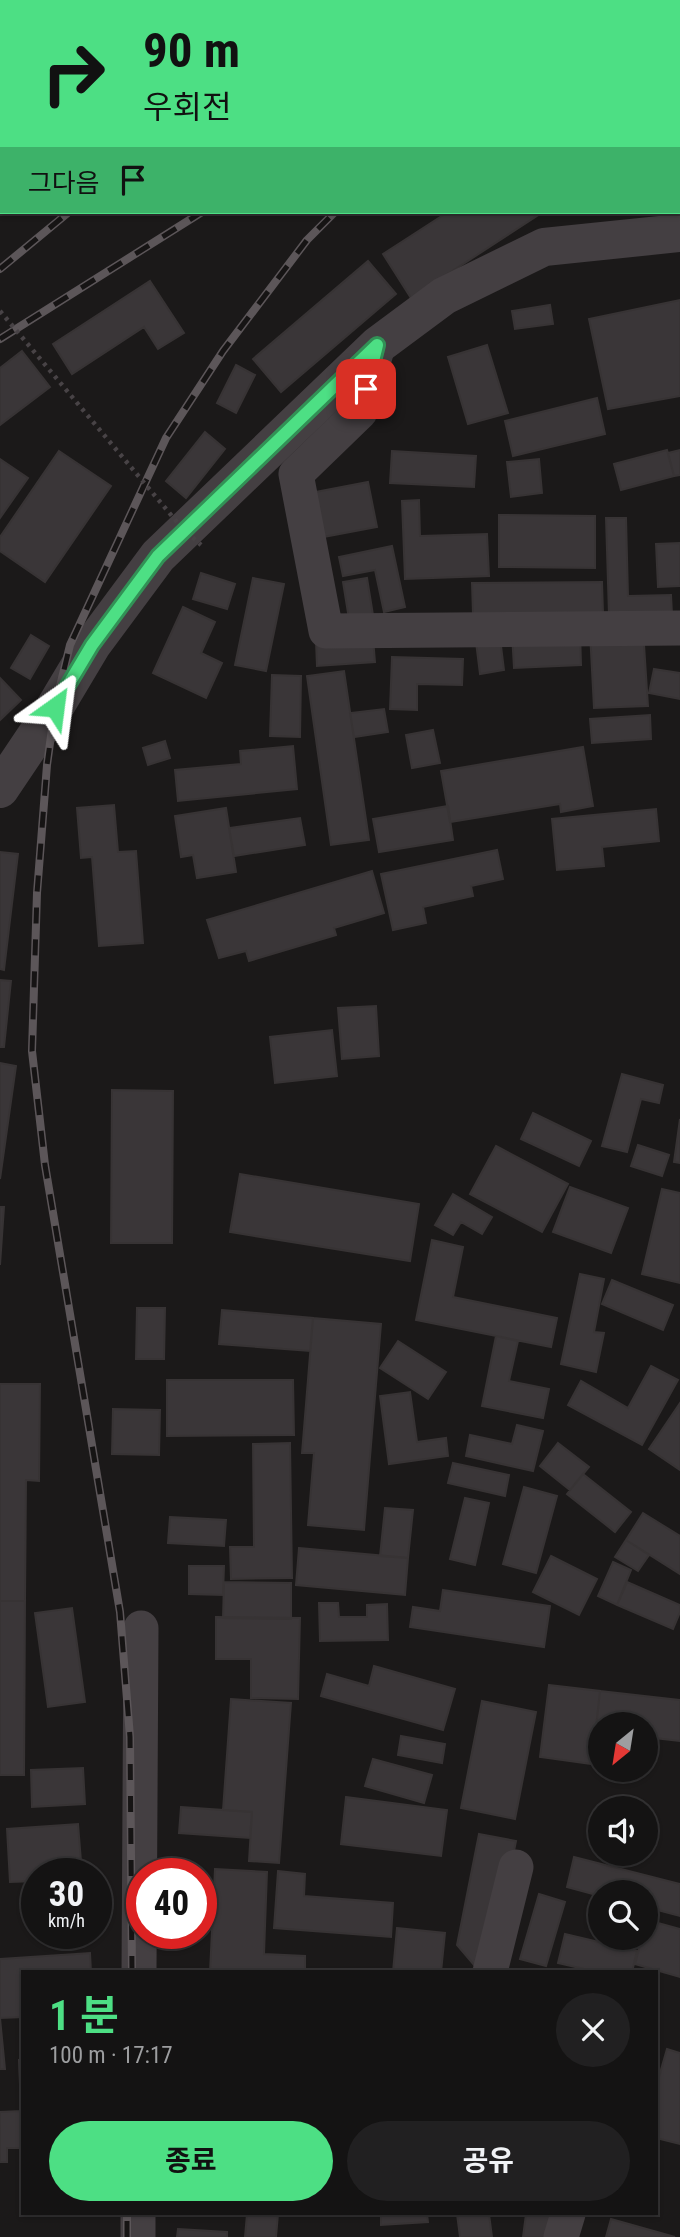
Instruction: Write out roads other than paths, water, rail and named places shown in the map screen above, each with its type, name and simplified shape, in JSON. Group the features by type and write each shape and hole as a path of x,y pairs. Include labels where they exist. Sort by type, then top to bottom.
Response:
{"street":[{"path":"0,789 55,707 92,645 158,556 377,345 444,296 544,247 680,233"},
{"path":"377,345 360,412 296,474 326,631 680,628"},
{"path":"139,1970 141,1628"},
{"path":"490,1970 516,1867"},
{"path":"138,2215 138,2237"},
{"path":"561,2237 568,2215"}],"railway":[{"path":"0,269 67,214"},
{"path":"0,339 199,214"},
{"path":"132,1970 130,1737 120,1612 45,1165 32,1051 37,893 47,765 55,707 70,645 166,438 223,351 307,240 333,214"},
{"path":"127,2215 127,2237"}]}
